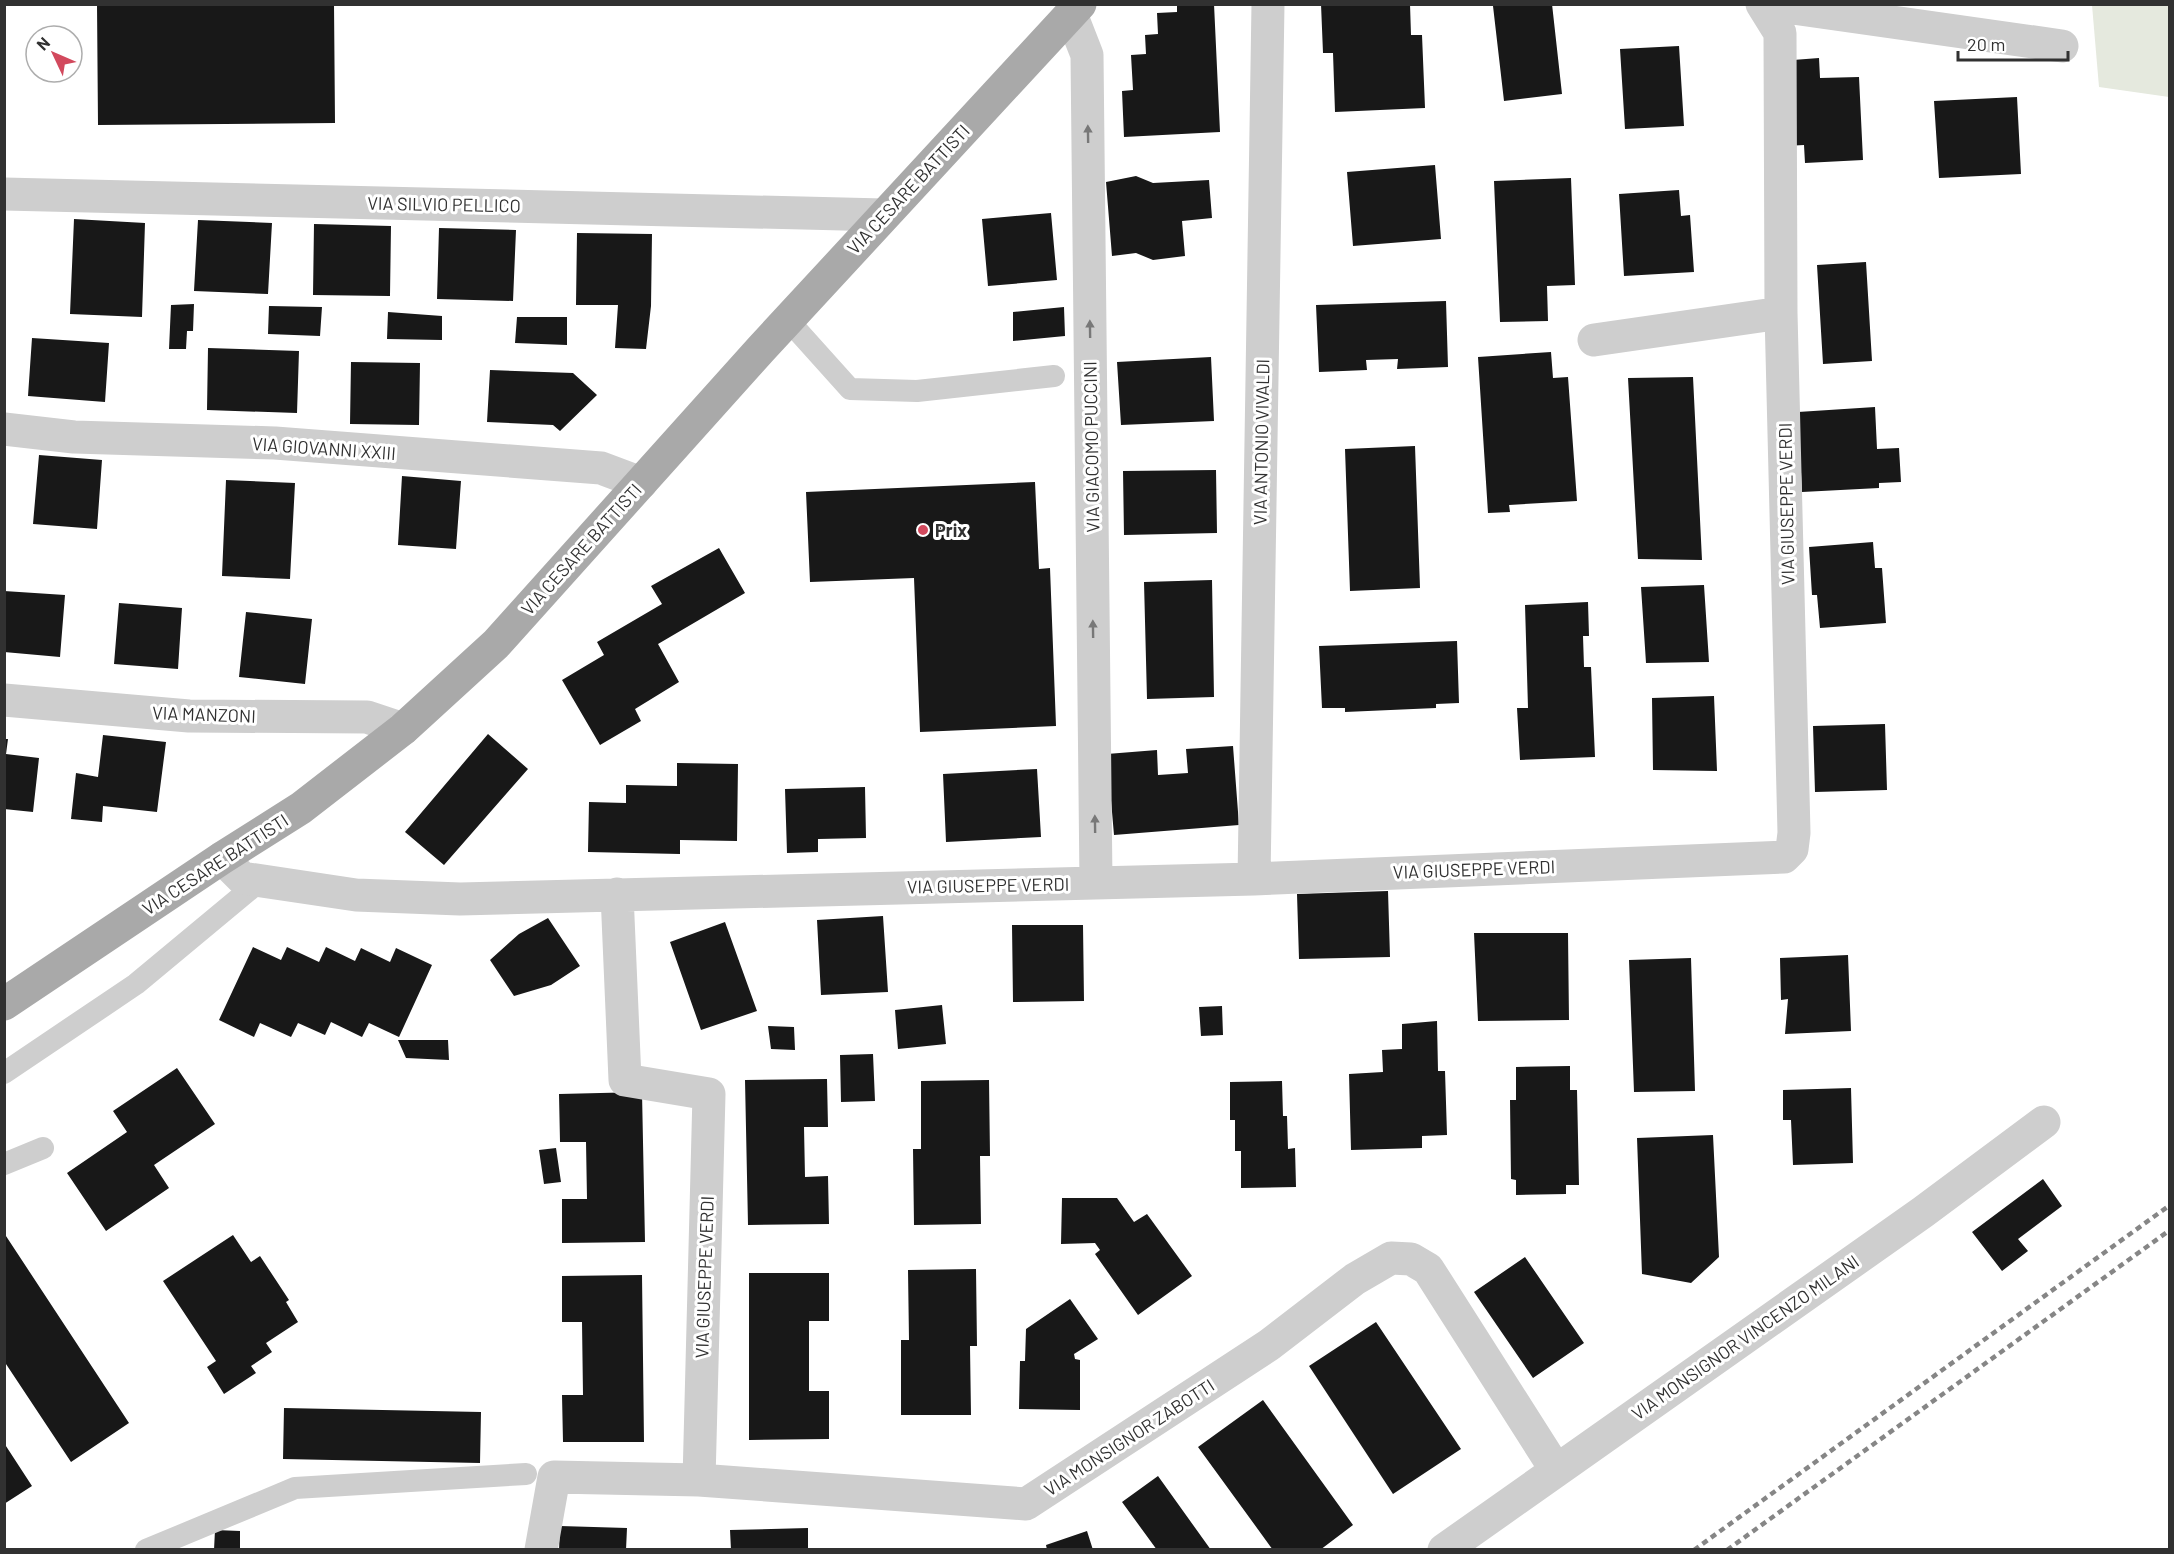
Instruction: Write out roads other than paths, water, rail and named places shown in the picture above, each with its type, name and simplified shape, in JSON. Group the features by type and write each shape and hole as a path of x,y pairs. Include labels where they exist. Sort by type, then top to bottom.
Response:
{"main road":[{"name":"VIA CESARE BATTISTI","path":"4,1004 301,808 403,729 495,644 884,215 1076,9"}],"street":[{"name":"VIA ANTONIO VIVALDI","path":"1254,879 1268,4"},
{"name":"VIA GIUSEPPE VERDI","path":"1763,4 2062,46"},
{"name":"VIA GIUSEPPE VERDI","path":"222,858 242,878 356,895 460,899 1254,879 1784,856 1792,849 1794,833 1781,313 1780,33 1763,4"},
{"name":"VIA GIACOMO PUCCINI","path":"1076,9 1087,55 1096,882"},
{"name":"VIA SILVIO PELLICO","path":"4,194 884,215"},
{"path":"1594,340 1781,313"},
{"name":"VIA GIOVANNI XXIII","path":"4,429 74,437 275,443 602,468 641,483"},
{"name":"VIA MANZONI","path":"4,700 189,716 367,717 403,729"},
{"name":"VIA GIUSEPPE VERDI","path":"617,894 625,1080 709,1094 699,1480"},
{"name":"VIA MONSIGNOR VINCENZO MILANI","path":"1444,1550 1913,1219 2044,1122"},
{"name":"VIA MONSIGNOR ZABOTTI","path":"540,1475 699,1480 1026,1504 1269,1346 1355,1279 1391,1258 1411,1259 1428,1269 1557,1470"},
{"path":"540,1475 541,1550"}],"lane":[{"path":"788,320 850,389 917,392 1054,375"},
{"path":"4,1073 136,984 260,881"},
{"path":"4,1164 43,1148"},
{"path":"146,1550 295,1488 540,1475"}],"railway":[{"path":"1694,1550 2170,1205"},
{"path":"1727,1550 2170,1230"}],"place":[{"name":"Prix","path":"923,530"}]}
